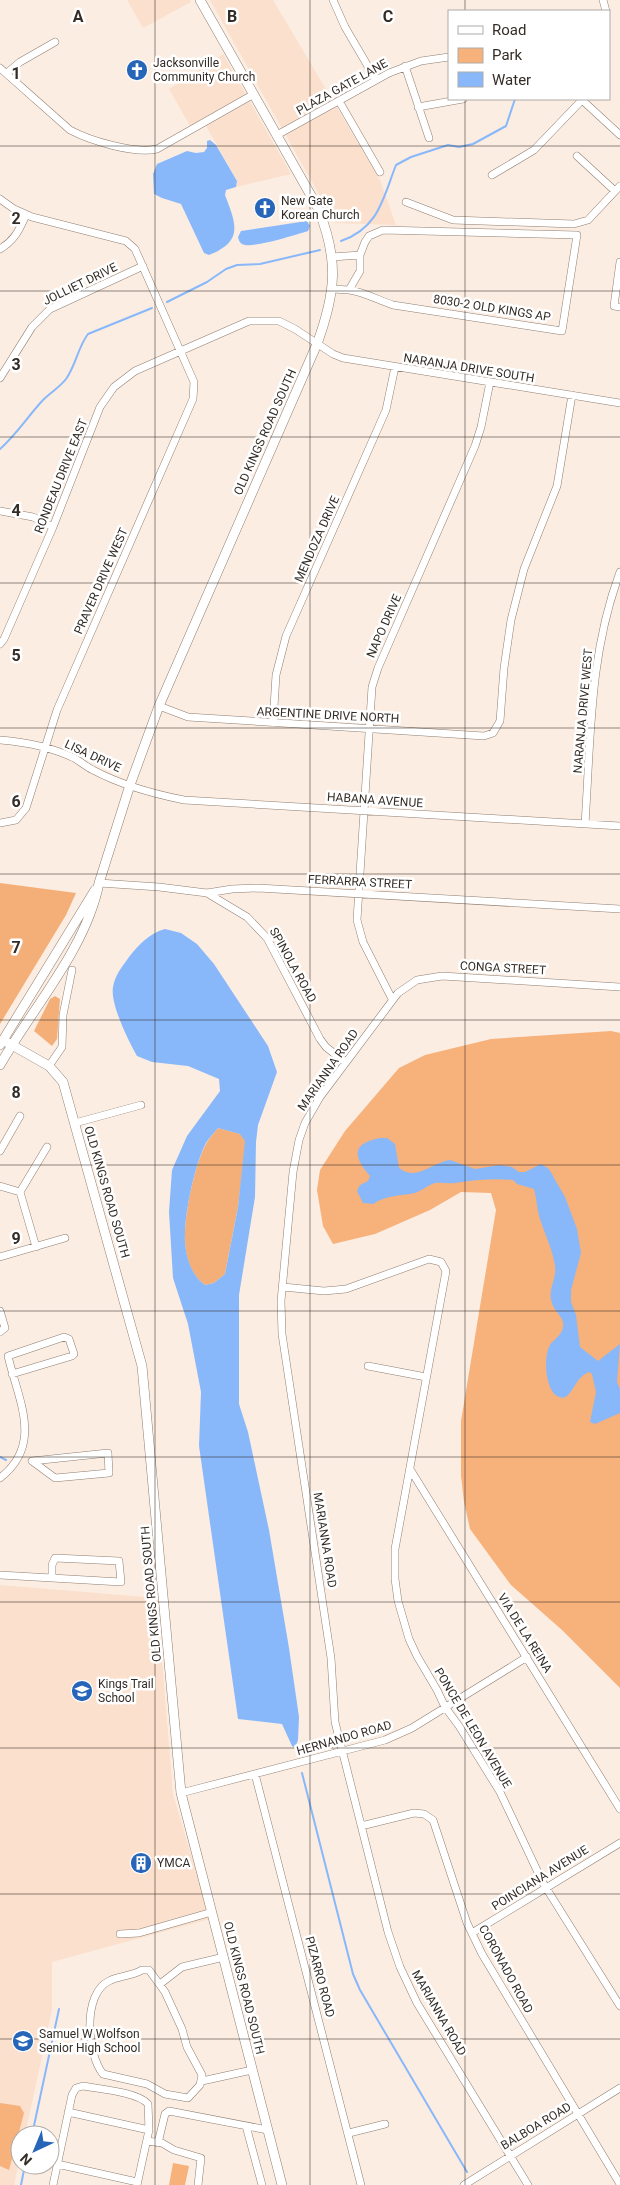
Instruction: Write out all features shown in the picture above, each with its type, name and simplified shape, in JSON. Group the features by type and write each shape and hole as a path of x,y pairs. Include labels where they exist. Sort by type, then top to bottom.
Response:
{"street":[{"name":"OLD KINGS ROAD SOUTH","path":"12,1044 71,952 96,901 99,883 130,785 159,706 317,344 330,308 332,257 326,227 318,208 200,0"},
{"path":"333,0 345,26 376,80"},
{"path":"7,73 20,62 55,42"},
{"name":"PLAZA GATE LANE","path":"277,135 405,66 448,57"},
{"path":"405,66 429,138"},
{"path":"0,68 70,130 82,136 140,151 157,149 170,143 254,94"},
{"path":"418,108 458,100"},
{"path":"492,176 534,150 581,100"},
{"path":"583,100 620,135"},
{"path":"339,101 380,172"},
{"path":"406,202 453,220 574,224 588,220 617,188 577,156"},
{"name":"PRAVER DRIVE WEST","path":"0,199 26,215 126,241 135,249 194,382 193,399 57,710 26,808 16,820 0,823"},
{"path":"0,248 13,240 26,215"},
{"name":"8030-2 OLD KINGS AP","path":"383,230 577,235 562,331 393,305 375,300 360,291 349,290 360,271 360,256 365,242 369,236 383,230"},
{"path":"332,257 360,256"},
{"path":"620,262 614,306 620,307"},
{"name":"JOLLIET DRIVE","path":"0,378 32,327 50,309 143,266"},
{"path":"332,289 349,290"},
{"name":"NARANJA DRIVE SOUTH","path":"180,351 249,321 279,321 296,329 332,354 343,358 620,403"},
{"name":"RONDEAU DRIVE EAST","path":"0,644 4,639 53,527 100,407 107,396 135,371 180,351"},
{"name":"MENDOZA DRIVE","path":"273,722 276,675 286,636 386,410 395,367"},
{"name":"NAPO DRIVE","path":"358,893 371,695 374,676 475,446 481,427 490,382"},
{"name":"ARGENTINE DRIVE NORTH","path":"159,706 188,717 484,736 496,731 500,721 504,668 511,620 524,569 557,486 572,395"},
{"path":"0,511 33,517 53,527"},
{"name":"NARANJA DRIVE WEST","path":"585,824 597,655 611,596 620,572"},
{"name":"LISA DRIVE","path":"0,740 18,741 75,758 93,770 130,785"},
{"name":"HABANA AVENUE","path":"130,785 184,800 620,826"},
{"name":"OLD KINGS ROAD SOUTH","path":"99,883 1,1042 12,1044 49,1066 63,1082 142,1366 181,1793 282,2185"},
{"name":"FERRARRA STREET","path":"99,883 159,887 207,893 232,889 258,888 620,909"},
{"name":"SPINOLA ROAD","path":"207,893 228,904 259,928 275,951 320,1039 332,1053 345,1062"},
{"path":"358,893 357,920 359,931 392,999"},
{"path":"49,1066 62,1048 63,1015 72,970"},
{"name":"CONGA STREET","path":"392,999 405,987 417,980 442,976 620,986"},
{"name":"MARIANNA ROAD","path":"392,999 310,1113 299,1140 293,1172 282,1287 281,1322 284,1352 331,1658 335,1722 388,1932 404,1978 417,2003 528,2185"},
{"path":"0,1065 12,1044"},
{"path":"75,1123 141,1105"},
{"path":"0,1151 20,1116"},
{"path":"36,1247 20,1192 47,1147"},
{"path":"0,1186 20,1192"},
{"path":"0,1257 65,1238"},
{"name":"PONCE DE LEON AVENUE","path":"282,1287 324,1291 346,1289 430,1259 441,1262 446,1271 395,1549 396,1586 409,1639 445,1708 459,1726 500,1792 546,1888 620,2006"},
{"path":"0,1311 5,1328 0,1332"},
{"path":"1,1476 17,1461 24,1445 26,1424 12,1374 8,1356 64,1337 69,1339 74,1354 72,1356 12,1374"},
{"path":"368,1366 426,1377"},
{"path":"17,1461 108,1453 109,1473 55,1478 32,1461"},
{"name":"VIA DE LA REINA","path":"410,1469 620,1808"},
{"path":"0,1575 120,1582 119,1561 55,1558 52,1565 52,1578"},
{"name":"HERNANDO ROAD","path":"181,1793 363,1747 397,1735 527,1658"},
{"name":"PIZARRO ROAD","path":"255,1774 361,2185"},
{"name":"CORONADO ROAD","path":"361,1826 414,1813 424,1814 432,1820 472,1934 482,1954 620,2184"},
{"name":"POINCIANA AVENUE","path":"472,1934 620,1843"},
{"path":"120,1934 140,1933 212,1912"},
{"path":"160,1984 182,1967 224,1957"},
{"path":"202,2080 202,2075 187,2047 182,2029 160,1984 149,1970 142,1970 122,1978 109,1980 104,1984 93,2002 89,2033 94,2057 103,2074 147,2084 161,2093 188,2098 202,2080 252,2070"},
{"path":"60,2154 68,2112 73,2092 76,2088 83,2086 140,2098 146,2101 150,2110 149,2130 137,2183 60,2164"},
{"name":"BALBOA ROAD","path":"464,2185 620,2088"},
{"path":"158,2142 165,2114 168,2111 268,2130"},
{"path":"68,2112 149,2130"},
{"path":"349,2133 385,2124"},
{"path":"246,2126 262,2185"},
{"path":"147,2141 158,2142 174,2150 201,2158 198,2185"}],"shaded area":[{"path":"127,0 190,0 191,2 143,28"},
{"path":"210,0 273,0 380,180 396,225 335,223"},
{"path":"223,54 291,174 236,187 237,180 202,119 190,126 169,89"},
{"path":"0,883 76,893 66,915 0,1024"},
{"path":"55,996 60,999 57,1039 52,1046 34,1031 50,999"},
{"path":"218,1128 241,1134 246,1141 238,1207 225,1274 214,1283 205,1285 195,1275 189,1262 185,1241 185,1224 191,1188 198,1163 207,1142"},
{"path":"0,1585 157,1598 173,1794 210,1919 52,1962 52,2010 27,2125 10,2125 10,2175 16,2175 14,2185 0,2185"}],"green space":[{"path":"611,1031 620,1033 620,1688 562,1630 511,1585 470,1529 461,1476 461,1421 496,1210 491,1193 461,1192 430,1210 375,1234 333,1244 323,1226 317,1190 320,1170 345,1131 399,1068 425,1055 491,1039"},
{"path":"0,2103 20,2106 24,2113 21,2125 10,2125 9,2170 0,2166"},
{"path":"173,2163 189,2166 185,2185 169,2185"}],"water":[{"path":"210,140 216,145 237,181 236,187 226,190 225,195 234,223 232,238 220,250 209,255 204,253 181,204 154,194 153,174 157,164 187,151 204,152 207,148 207,141"},
{"path":"307,221 310,226 308,231 267,243 245,245 240,242 238,237 241,231"},
{"path":"165,929 181,933 197,944 214,964 268,1046 277,1072 258,1125 256,1142 255,1197 239,1295 239,1404 248,1432 269,1530 289,1648 299,1717 298,1740 295,1748 292,1746 282,1724 238,1719 199,1446 201,1392 188,1324 173,1278 169,1212 172,1170 187,1136 220,1091 219,1079 188,1066 152,1062 137,1056 129,1042 114,1003 113,987 119,971 145,940 154,933","holes":["218,1128 240,1134 245,1141 238,1207 225,1274 214,1283 205,1285 195,1275 189,1262 186,1248 185,1224 191,1188 202,1152 207,1141"]},
{"path":"387,1138 395,1144 399,1168 406,1172 418,1172 443,1161 450,1160 475,1169 500,1165 512,1167 519,1172 525,1172 541,1164 549,1169 565,1197 577,1229 581,1253 571,1290 571,1302 576,1315 580,1347 598,1361 620,1344 617,1382 620,1389 620,1413 595,1424 590,1422 596,1392 592,1374 589,1372 579,1379 570,1393 563,1398 554,1394 548,1382 546,1357 550,1345 561,1332 563,1323 553,1306 551,1298 555,1266 540,1218 534,1189 506,1179 438,1183 414,1193 386,1198 374,1204 363,1203 357,1191 360,1185 368,1181 370,1176 358,1157 359,1148 370,1141"}],"waterway":[{"path":"341,241 354,235 372,220 383,200 396,165 411,157 448,145 459,147 473,144 506,126 515,100"},
{"path":"167,302 207,282 226,269 237,265 260,264 320,250"},
{"path":"0,449 43,400 66,379 88,334 152,308"},
{"path":"0,1457 6,1460"},
{"path":"302,1773 353,1974 360,1990 467,2172"},
{"path":"34,2125 59,2009"},
{"path":"21,2185 23,2175"}],"place":[{"name":"Jacksonville Community Church","path":"137,70"},
{"name":"New Gate Korean Church","path":"265,208"},
{"name":"Kings Trail School","path":"82,1691"},
{"name":"YMCA","path":"141,1863"},
{"name":"Samuel W Wolfson Senior High School","path":"23,2041"}]}
